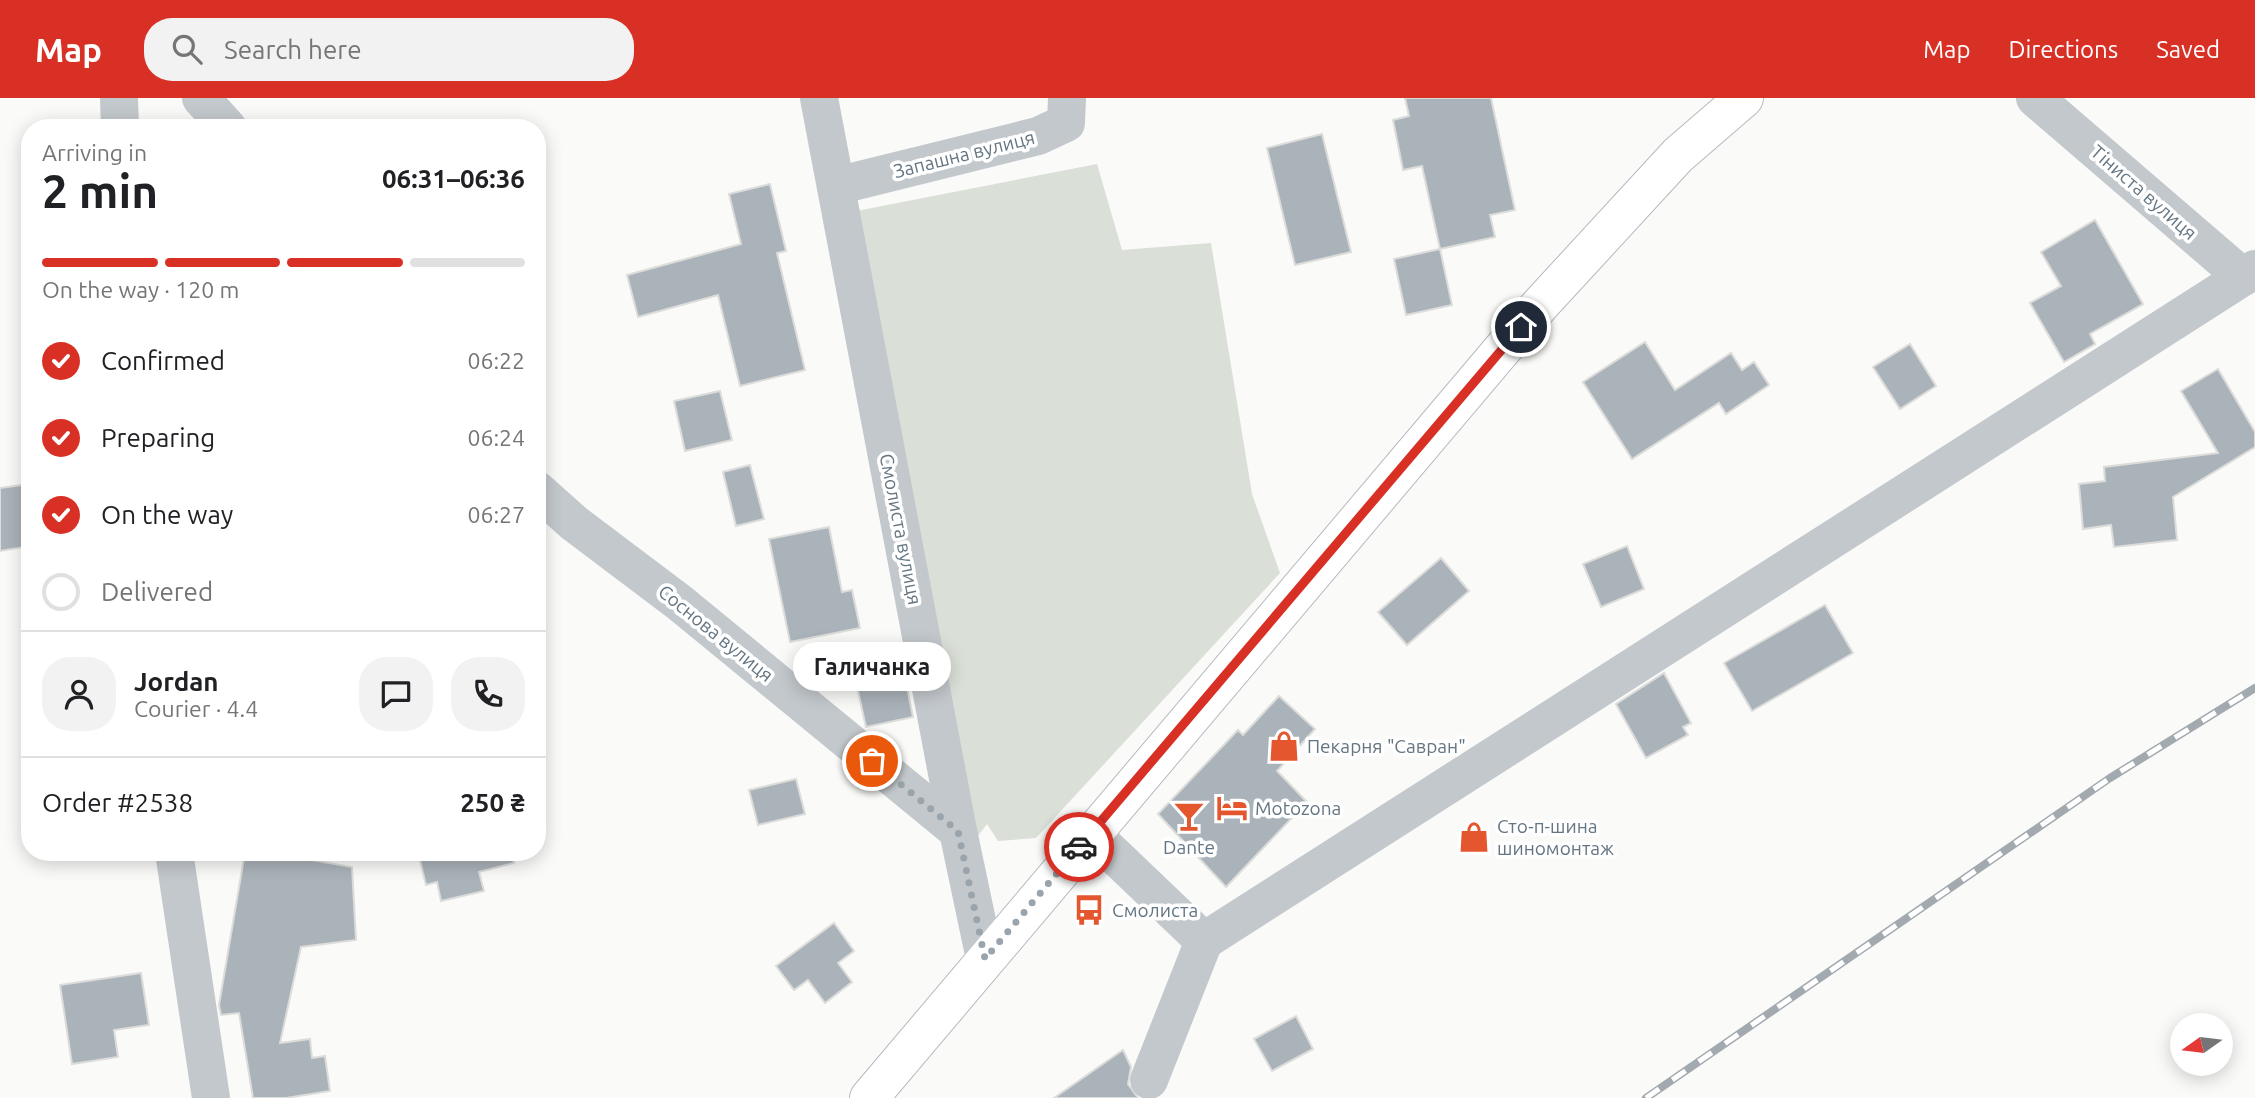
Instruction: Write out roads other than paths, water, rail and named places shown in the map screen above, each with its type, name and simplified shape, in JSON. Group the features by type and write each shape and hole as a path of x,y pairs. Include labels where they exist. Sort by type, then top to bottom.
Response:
{"main road":[{"path":"869,1098 1539,306 1678,155 1744,98"}],"street":[{"path":"119,98 120,119"},
{"path":"201,98 220,119"},
{"name":"Смолиста вулиця","path":"819,98 958,831 985,959"},
{"name":"Запашна вулиця","path":"836,186 1038,136 1066,123 1067,98"},
{"name":"Тіниста вулиця","path":"2035,98 2249,273"},
{"path":"1149,1080 1204,941 2249,273"},
{"name":"Соснова вулиця","path":"546,498 574,523 680,603 958,831"},
{"path":"1091,833 1204,941"},
{"path":"175,861 211,1098"}],"railway":[{"path":"1646,1098 2110,778 2255,688"}],"place":[{"name":"Пекарня \"Савран\"","path":"1284,746"},
{"name":"Галичанка","path":"872,761"},
{"name":"Motozona","path":"1232,808"},
{"name":"Dante","path":"1189,816"},
{"name":"Сто-п-шина шиномонтаж","path":"1474,837"},
{"name":"Смолиста","path":"1089,910"}]}
